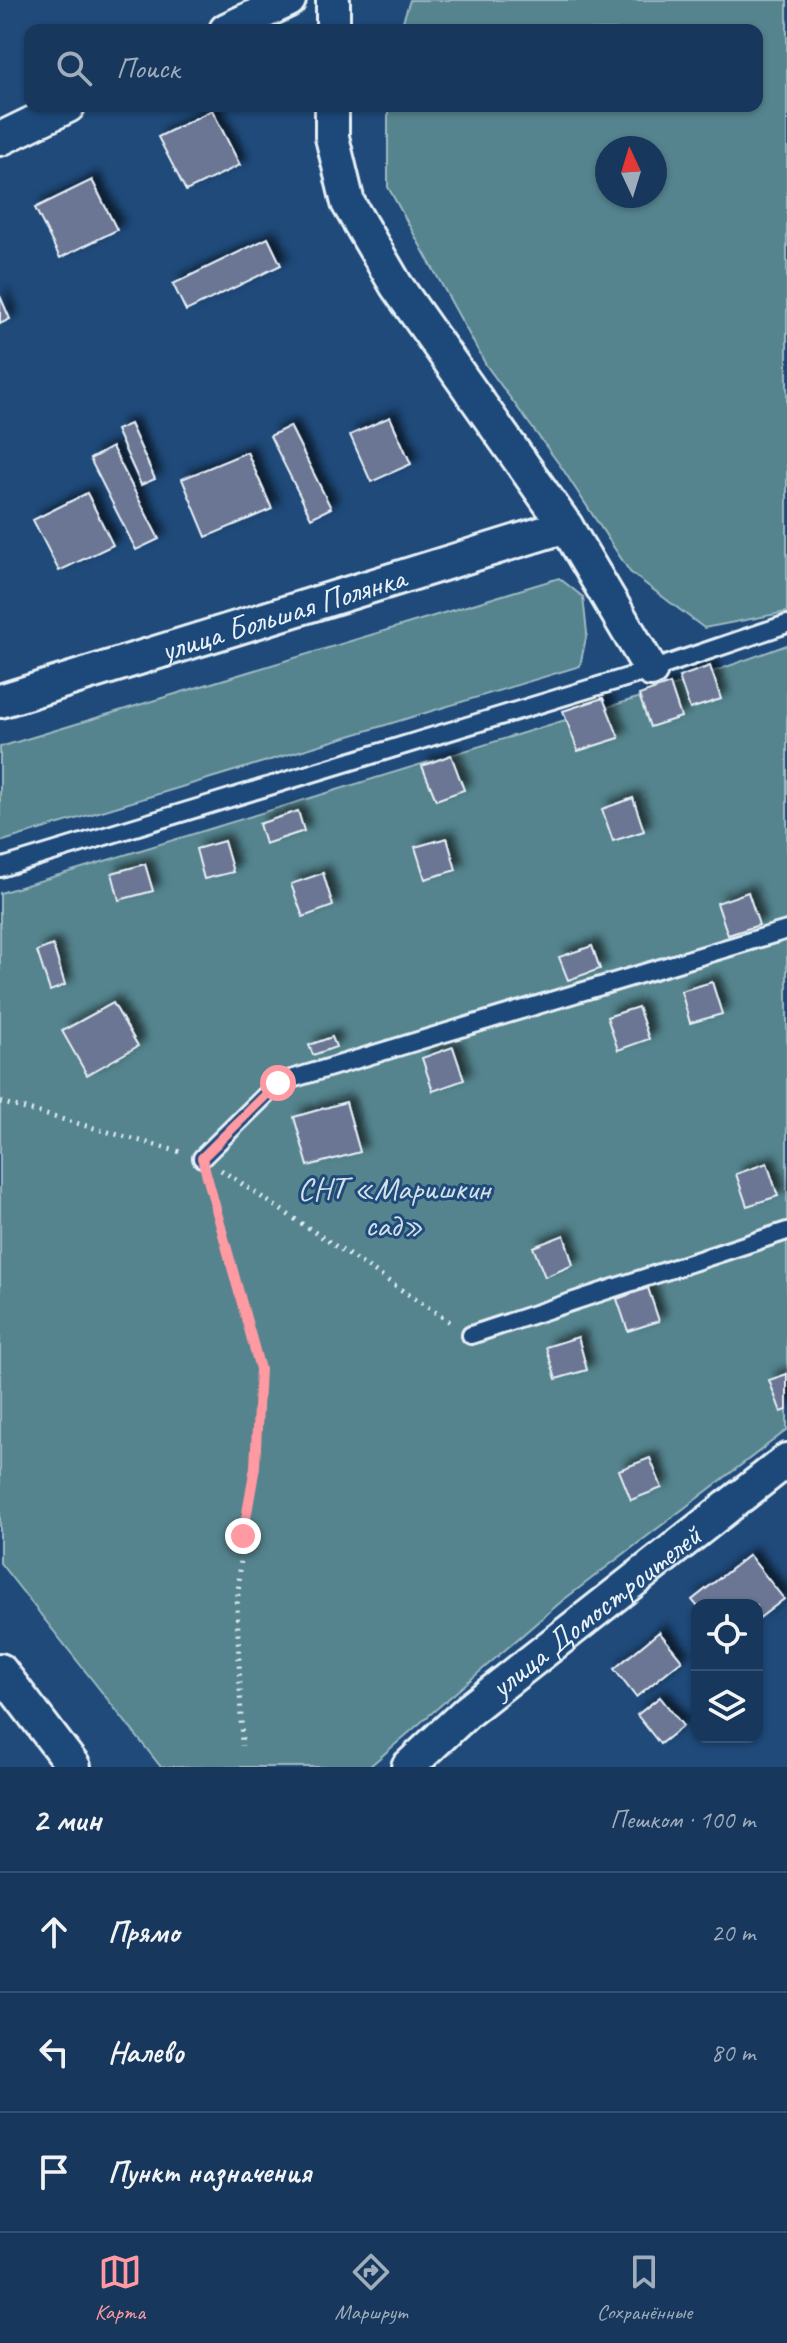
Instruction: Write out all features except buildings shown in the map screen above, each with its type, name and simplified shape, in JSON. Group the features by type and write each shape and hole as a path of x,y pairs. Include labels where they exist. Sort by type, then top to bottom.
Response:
{"street":[{"path":"239,24 289,0"},
{"path":"333,0 333,24"},
{"path":"0,139 56,112"},
{"path":"332,112 332,137 348,203 396,285 566,526 651,670"},
{"name":"улица Большая Полянка","path":"0,701 566,526"},
{"name":"улица Домостроителей","path":"408,1767 468,1711 787,1460"},
{"path":"0,1670 70,1766"}],"lane":[{"path":"0,868 651,670 787,624"},
{"path":"202,1158 278,1083 787,930"},
{"path":"471,1335 787,1231"}],"path":[{"path":"0,1102 202,1158 471,1335"},
{"path":"202,1158 260,1369 255,1467 243,1536 237,1605 242,1746"}],"green space":[{"path":"410,0 787,0 787,612 704,628 630,572 562,468 486,365 388,187 388,112 763,112 763,24 402,24"},
{"path":"559,578 583,597 587,633 580,666 0,842 0,747"},
{"name":"СНТ «Маришкин сад»","path":"787,645 787,1430 562,1601 369,1767 161,1767 0,1563 0,893 657,692"}],"route":[{"path":"243,1536 255,1467 260,1369 202,1158 278,1083"}]}
